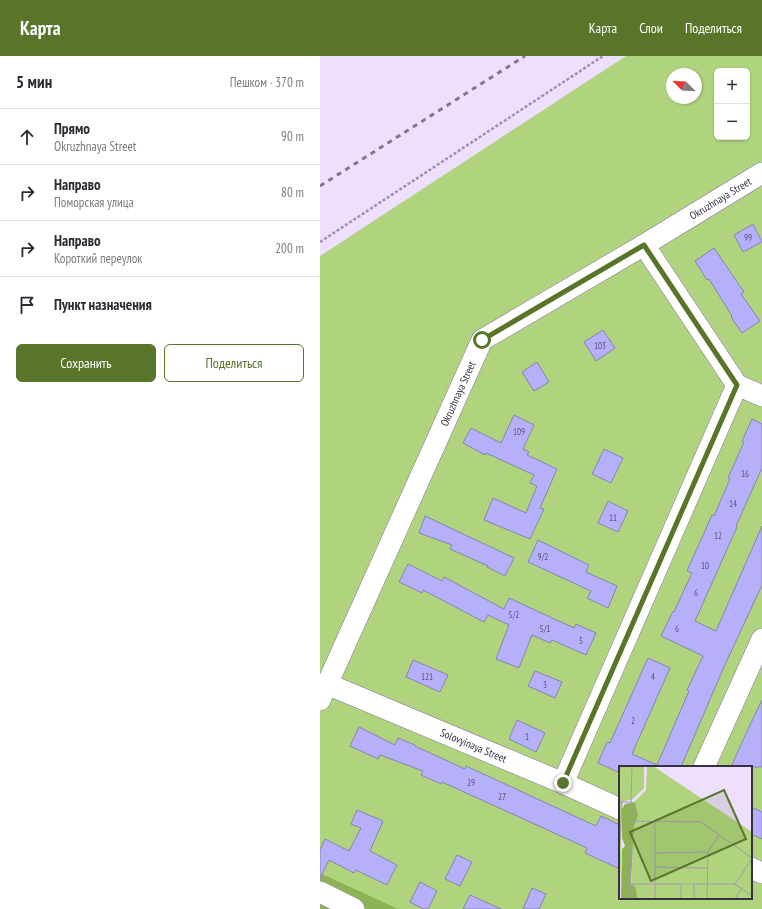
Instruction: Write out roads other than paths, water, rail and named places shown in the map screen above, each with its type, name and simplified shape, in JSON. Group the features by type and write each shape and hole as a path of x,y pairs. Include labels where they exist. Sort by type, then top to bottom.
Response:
{"street":[{"name":"Okruzhnaya Street","path":"324,692 482,340 644,245 762,173"},
{"path":"644,245 737,385 762,396"},
{"path":"563,783 737,385"},
{"path":"704,766 762,639"},
{"name":"Solovyinaya Street","path":"324,692 563,783 619,809"},
{"path":"752,868 762,873"},
{"path":"320,892 354,909"}],"railway":[{"path":"320,186 525,56"}]}
